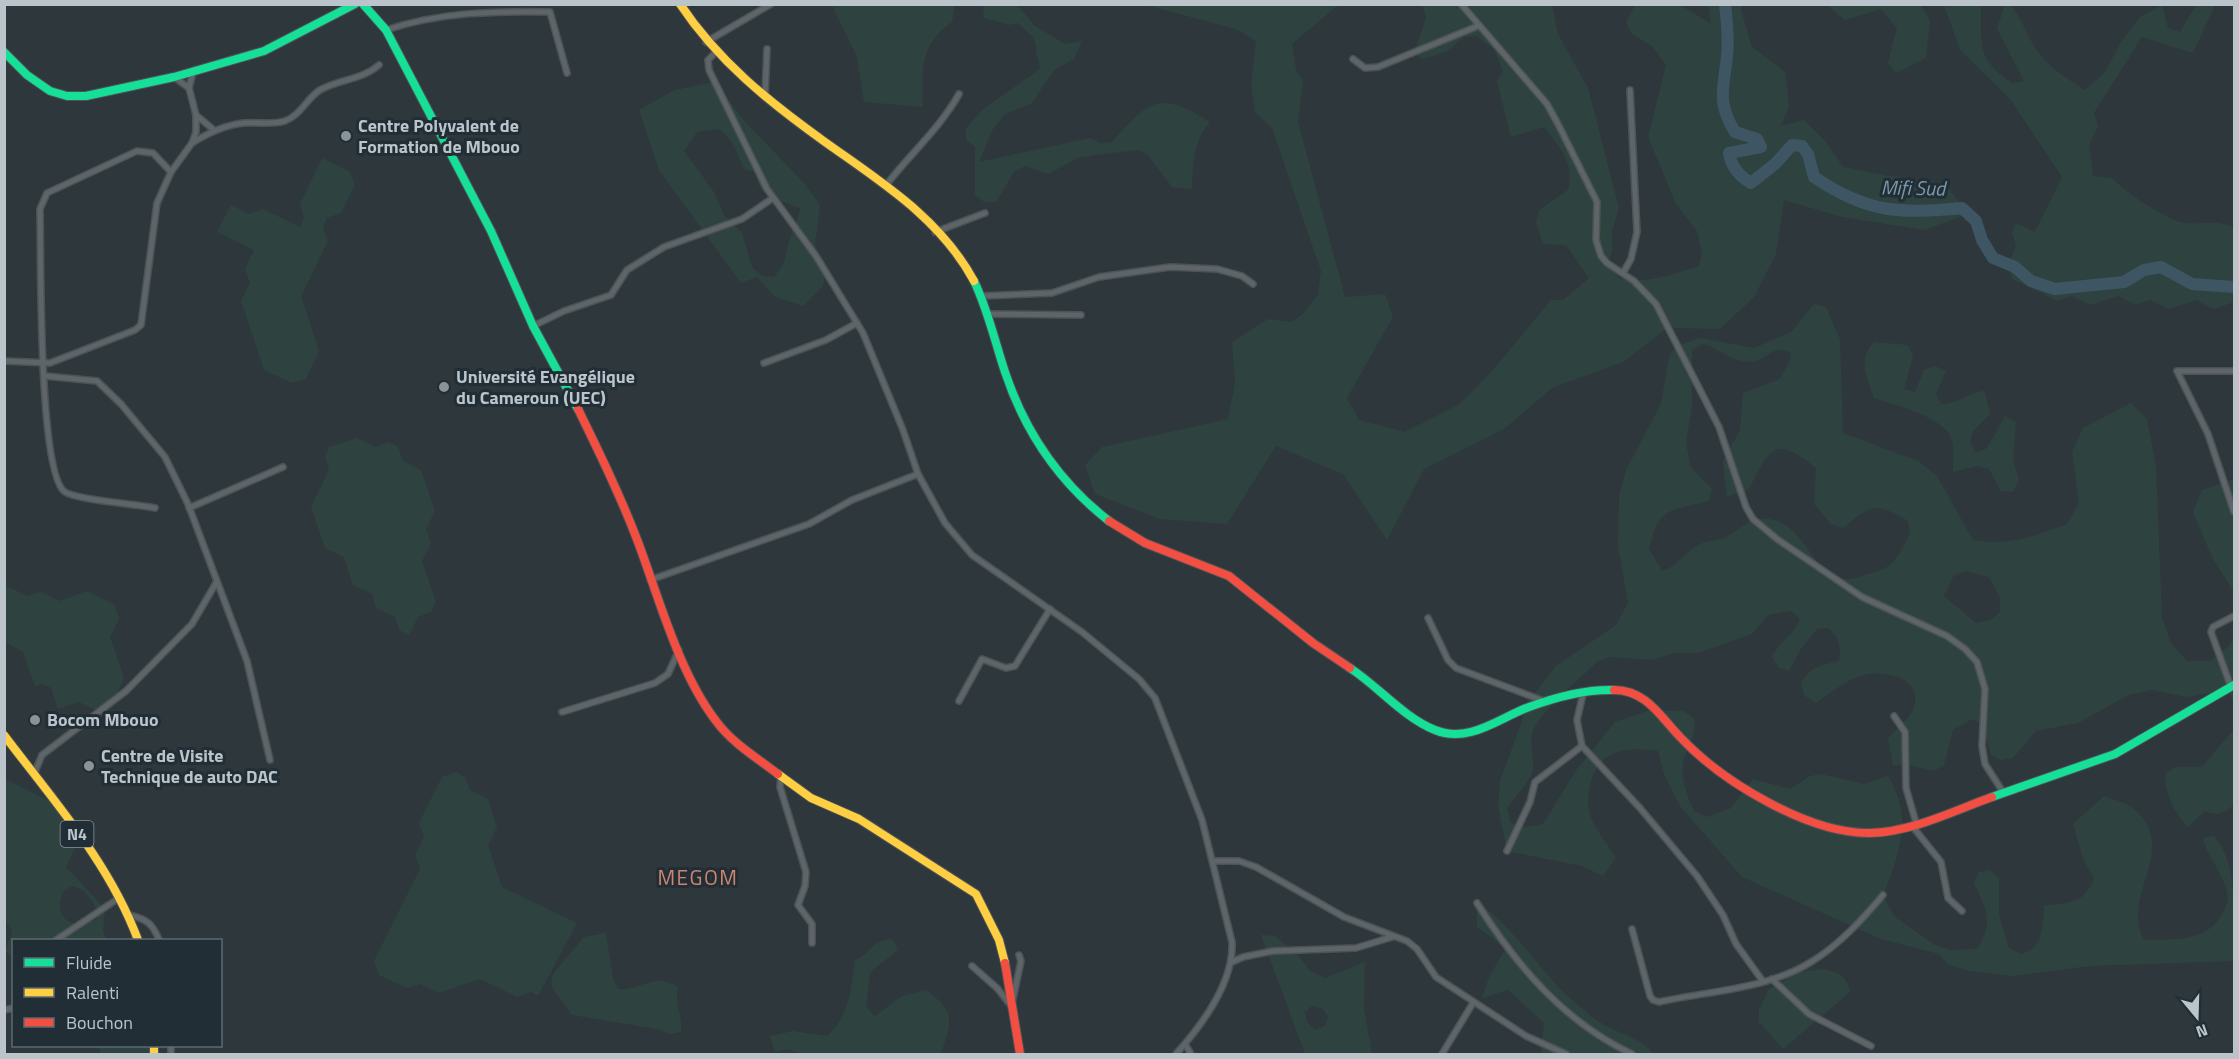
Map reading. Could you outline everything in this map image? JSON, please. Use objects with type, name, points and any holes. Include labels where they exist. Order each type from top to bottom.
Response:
[{"type":"main road","points":[[363,4],[386,30],[492,231],[532,326],[559,370],[588,429],[638,542],[650,580],[679,650],[716,721],[731,738],[811,798],[860,819],[970,888],[980,900],[999,940],[1020,1054]]},
{"type":"main road","points":[[680,4],[715,53],[802,126],[911,203],[935,232],[972,279],[986,314],[1005,380],[1036,441],[1069,487],[1119,528],[1160,550],[1232,577],[1318,647],[1378,688],[1407,715],[1436,730],[1450,735],[1471,733],[1517,711],[1546,702],[1583,694],[1618,690],[1638,695],[1700,755],[1776,805],[1809,822],[1829,829],[1856,833],[1887,833],[1915,827],[2003,792],[2117,753],[2186,710],[2233,686]]},
{"type":"main road","points":[[4,52],[44,87],[67,96],[102,93],[174,77],[264,51],[354,5]]},
{"type":"main road","name":"N4","points":[[4,735],[92,854],[119,898],[138,939]]},
{"type":"street","points":[[706,42],[771,4]]},
{"type":"street","points":[[1461,4],[1546,104],[1558,124],[1597,202],[1596,240],[1599,253],[1607,263],[1623,273],[1652,298],[1682,359],[1707,400],[1730,454],[1746,507],[1753,519],[1777,539],[1862,597],[1947,636],[1965,649],[1977,663],[1986,689],[1984,756],[1989,771],[2003,792]]},
{"type":"street","points":[[386,30],[416,20],[484,11],[549,12],[567,74]]},
{"type":"street","points":[[1353,59],[1365,68],[1378,67],[1478,26]]},
{"type":"street","points":[[765,96],[767,50]]},
{"type":"street","points":[[715,53],[708,60],[711,76],[754,165],[773,198],[816,256],[857,323],[883,378],[918,474],[935,508],[966,549],[1050,609],[1139,679],[1151,692],[1192,794],[1214,861],[1232,935],[1232,962],[1225,984],[1176,1054]]},
{"type":"street","points":[[192,143],[214,130],[243,123],[273,123],[288,120],[306,106],[320,90],[369,74],[379,65]]},
{"type":"street","points":[[4,361],[45,364],[110,341],[141,325],[144,321],[151,233],[157,203],[171,172],[192,143],[196,132],[196,115],[189,88],[193,72]]},
{"type":"street","points":[[174,77],[189,88]]},
{"type":"street","points":[[1623,273],[1631,259],[1637,232],[1630,90]]},
{"type":"street","points":[[887,184],[915,149],[940,126],[959,94]]},
{"type":"street","points":[[196,115],[214,130]]},
{"type":"street","points":[[155,508],[69,494],[60,488],[51,463],[45,425],[40,209],[44,196],[100,166],[142,150],[153,153],[171,172]]},
{"type":"street","points":[[532,326],[564,311],[611,295],[627,270],[664,247],[742,219],[773,198]]},
{"type":"street","points":[[935,232],[986,213]]},
{"type":"street","points":[[980,296],[1052,293],[1099,277],[1170,267],[1223,271],[1242,276],[1254,284]]},
{"type":"street","points":[[986,314],[1081,315]]},
{"type":"street","points":[[764,363],[826,340],[857,323]]},
{"type":"street","points":[[2235,371],[2177,371],[2208,434],[2235,512]]},
{"type":"street","points":[[45,376],[87,378],[102,384],[165,457],[189,508],[248,661],[270,760]]},
{"type":"street","points":[[189,508],[283,467]]},
{"type":"street","points":[[650,580],[809,524],[852,500],[918,474]]},
{"type":"street","points":[[33,775],[42,755],[126,691],[192,624],[216,583]]},
{"type":"street","points":[[959,701],[982,659],[1006,668],[1015,666],[1050,609]]},
{"type":"street","points":[[2233,686],[2211,633],[2213,627],[2235,616]]},
{"type":"street","points":[[1428,618],[1448,660],[1456,668],[1546,702]]},
{"type":"street","points":[[562,712],[655,683],[668,674],[679,650]]},
{"type":"street","points":[[1583,694],[1577,720],[1582,746],[1640,808],[1697,876],[1723,915],[1736,944],[1762,981]]},
{"type":"street","points":[[1894,716],[1905,732],[1906,788],[1915,827],[1941,862],[1948,898],[1962,911]]},
{"type":"street","points":[[1507,851],[1530,802],[1532,786],[1582,746]]},
{"type":"street","points":[[781,776],[780,787],[806,872],[807,879],[798,905],[812,924],[812,943]]},
{"type":"street","points":[[1214,861],[1239,861],[1252,865],[1344,917],[1413,945],[1432,974],[1526,1036],[1566,1054]]},
{"type":"street","points":[[1632,929],[1653,1000],[1659,1002],[1772,979],[1811,962],[1840,939],[1883,895]]},
{"type":"street","points":[[58,939],[119,898]]},
{"type":"street","points":[[1477,903],[1512,955],[1558,1006],[1612,1045],[1632,1054]]},
{"type":"street","points":[[128,915],[147,920],[154,926],[159,939]]},
{"type":"street","points":[[1232,962],[1243,957],[1273,951],[1356,948],[1392,937]]},
{"type":"street","points":[[1012,1007],[1021,961],[1019,955]]},
{"type":"street","points":[[972,966],[997,988],[1012,1007]]},
{"type":"street","points":[[1772,979],[1809,1014],[1871,1046]]},
{"type":"street","points":[[1442,1054],[1473,1003]]},
{"type":"street","points":[[1185,1044],[1191,1054]]},
{"type":"green space","points":[[983,4],[1017,5],[1035,26],[1065,44],[1082,41],[1074,59],[1054,70],[1032,103],[1004,115],[993,129],[979,162],[1090,138],[1100,143],[1112,142],[1146,109],[1155,104],[1166,103],[1178,105],[1210,122],[1197,145],[1192,189],[1172,187],[1147,154],[1137,150],[1080,157],[1048,174],[1025,166],[1014,172],[996,202],[984,202],[975,195],[975,147],[966,140],[966,128],[982,110],[1040,69],[1034,38],[1018,23],[1010,25],[984,18]]},
{"type":"green space","points":[[1920,4],[1930,21],[1926,58],[1896,73],[1888,63],[1897,28],[1881,9],[1845,20],[1827,5]]},
{"type":"green space","points":[[832,5],[955,5],[952,22],[941,30],[928,49],[923,70],[923,107],[864,102],[857,57]]},
{"type":"green space","points":[[1146,5],[1346,5],[1337,6],[1292,44],[1296,70],[1303,81],[1298,122],[1345,297],[1385,294],[1393,317],[1347,398],[1359,420],[1405,432],[1460,404],[1493,370],[1551,300],[1563,300],[1589,278],[1566,245],[1543,244],[1536,222],[1539,210],[1568,190],[1570,180],[1565,156],[1544,127],[1511,137],[1497,81],[1503,71],[1494,49],[1476,36],[1464,37],[1446,52],[1423,59],[1414,53],[1426,18],[1423,7],[1419,5],[1552,5],[1558,34],[1588,88],[1619,208],[1612,231],[1612,252],[1607,263],[1613,267],[1618,278],[1638,280],[1679,273],[1699,266],[1702,254],[1697,231],[1676,204],[1648,137],[1666,65],[1652,46],[1632,34],[1626,23],[1635,5],[1680,5],[1711,24],[1708,5],[1742,5],[1741,10],[1752,47],[1785,72],[1789,107],[1781,126],[1804,120],[1826,142],[1843,167],[1894,177],[1945,183],[1968,214],[1925,230],[1842,217],[1784,200],[1776,254],[1754,297],[1720,329],[1667,328],[1623,362],[1552,388],[1504,429],[1424,469],[1387,540],[1343,474],[1276,446],[1227,524],[1160,519],[1095,494],[1085,465],[1102,447],[1228,419],[1235,383],[1232,342],[1268,319],[1290,322],[1302,315],[1318,295],[1321,271],[1272,128],[1255,112],[1251,85],[1256,41],[1236,29]]},
{"type":"green space","points":[[1944,5],[1981,5],[1981,41],[1986,58],[2000,74],[2012,83],[2024,81],[1997,28],[2005,5],[2010,5],[2044,59],[2063,76],[2085,90],[2105,72],[2121,42],[2140,17],[2162,5],[2168,28],[2180,32],[2196,5],[2215,5],[2193,53],[2142,37],[2094,113],[2098,126],[2089,145],[2093,176],[2112,178],[2146,204],[2177,221],[2222,224],[2234,228],[2234,302],[2214,309],[2196,300],[2169,309],[2150,300],[2136,305],[2118,296],[2090,305],[2072,296],[2058,301],[2012,279],[2008,265],[2016,246],[2012,233],[2016,223],[2035,232],[2062,177],[2010,99],[1960,50]]},
{"type":"green space","points":[[715,82],[746,123],[805,184],[820,205],[815,245],[826,272],[823,286],[803,306],[775,297],[757,277],[741,283],[659,170],[639,110],[675,90]],"holes":[[[717,129],[731,141],[745,170],[753,171],[764,192],[800,208],[784,261],[774,277],[762,276],[752,267],[742,233],[724,215],[714,192],[684,151],[697,132]]]},
{"type":"green space","points":[[322,158],[350,172],[355,185],[341,213],[327,218],[323,227],[328,241],[301,296],[319,351],[306,379],[292,383],[264,370],[241,301],[250,283],[245,269],[254,250],[217,232],[231,205],[249,214],[263,209],[300,227],[304,218],[300,204]]},
{"type":"green space","points":[[1814,304],[1826,307],[1840,339],[1843,433],[1918,461],[1937,476],[1973,540],[2010,541],[2067,524],[2079,503],[2072,452],[2083,428],[2131,403],[2147,419],[2156,466],[2162,618],[2171,643],[2187,661],[2210,661],[2230,645],[2234,635],[2234,706],[2230,694],[2222,691],[2187,697],[2152,690],[2129,695],[2078,723],[2036,731],[2013,758],[2001,760],[1991,755],[1983,725],[1972,719],[1953,730],[1944,765],[1934,771],[1905,764],[1893,766],[1888,738],[1913,710],[1914,691],[1910,685],[1895,676],[1878,673],[1848,682],[1816,703],[1805,696],[1801,685],[1807,674],[1821,666],[1839,661],[1839,643],[1828,628],[1817,629],[1800,650],[1789,671],[1778,667],[1772,656],[1800,619],[1791,611],[1768,615],[1752,634],[1698,653],[1675,653],[1652,660],[1610,657],[1598,661],[1556,700],[1536,725],[1531,742],[1532,774],[1507,808],[1510,821],[1518,828],[1543,824],[1577,769],[1615,722],[1650,710],[1683,711],[1694,718],[1695,724],[1683,764],[1684,782],[1694,811],[1707,817],[1731,808],[1753,779],[1790,789],[1810,776],[1821,774],[1864,784],[1888,776],[1896,791],[1902,821],[1898,851],[1883,896],[1895,917],[1935,945],[1950,950],[1977,949],[1986,931],[1987,916],[1974,883],[1979,872],[1990,870],[1999,878],[1999,915],[2009,948],[2021,954],[2034,947],[2040,936],[2044,906],[2068,903],[2080,898],[2094,879],[2083,858],[2073,824],[2104,796],[2134,809],[2147,824],[2152,840],[2151,856],[2138,907],[2138,923],[2144,940],[2178,939],[2198,935],[2215,923],[2222,914],[2227,904],[2227,892],[2203,838],[2214,836],[2228,861],[2231,877],[2234,961],[2090,966],[2012,976],[1969,971],[1948,964],[1939,954],[1881,939],[1742,877],[1679,805],[1664,774],[1658,751],[1637,749],[1617,752],[1602,762],[1592,778],[1588,797],[1590,815],[1616,858],[1603,876],[1582,866],[1507,851],[1498,806],[1500,781],[1524,715],[1524,708],[1556,666],[1616,625],[1628,603],[1618,546],[1619,496],[1626,470],[1661,404],[1669,357],[1676,346],[1700,338],[1754,348],[1791,332]],"holes":[[[1703,344],[1741,361],[1755,361],[1778,350],[1790,352],[1791,358],[1780,379],[1743,393],[1740,430],[1723,461],[1727,497],[1749,489],[1768,455],[1775,450],[1791,451],[1816,468],[1814,504],[1831,524],[1843,528],[1861,514],[1874,508],[1888,511],[1908,521],[1910,533],[1891,564],[1862,576],[1846,579],[1833,576],[1783,524],[1763,519],[1751,522],[1724,538],[1701,543],[1662,571],[1649,549],[1657,525],[1662,518],[1676,509],[1709,501],[1712,489],[1690,466],[1686,442],[1692,406],[1692,350]],[[1965,571],[1989,577],[2000,598],[2000,612],[1991,620],[1976,623],[1944,596],[1954,575]]]},
{"type":"green space","points":[[1874,342],[1908,345],[1913,356],[1904,389],[1915,392],[1924,370],[1935,366],[1946,371],[1936,394],[1941,404],[1985,391],[1990,414],[1973,431],[1970,443],[1976,453],[1987,448],[2005,416],[2016,422],[2013,459],[2019,480],[2013,492],[2001,491],[1989,469],[1977,466],[1953,472],[1953,443],[1944,428],[1916,412],[1874,398],[1866,376],[1865,362],[1866,355]]},
{"type":"green space","points":[[357,438],[375,447],[389,442],[398,447],[403,461],[421,470],[435,511],[426,529],[431,543],[422,561],[436,602],[431,612],[418,617],[409,635],[399,630],[395,617],[376,608],[372,594],[353,585],[344,557],[325,548],[311,507],[329,470],[325,456],[329,447]]},
{"type":"green space","points":[[2234,479],[2234,592],[2212,557],[2193,512],[2202,490]]},
{"type":"green space","points":[[9,587],[27,596],[41,592],[60,601],[87,591],[115,605],[119,619],[110,637],[124,678],[111,706],[97,711],[79,702],[58,709],[51,688],[42,684],[35,686],[23,652],[5,642],[4,589]]},
{"type":"green space","points":[[2234,729],[2234,804],[2221,813],[2205,811],[2188,827],[2171,802],[2166,787],[2166,773],[2176,767],[2202,767]]},
{"type":"green space","points":[[456,772],[465,777],[470,790],[488,799],[497,827],[488,845],[502,887],[577,923],[538,996],[531,992],[517,997],[480,979],[439,993],[421,984],[407,988],[379,975],[374,961],[420,869],[415,855],[424,837],[419,823],[442,777]]},
{"type":"green space","points":[[5,779],[61,807],[75,848],[66,867],[105,909],[103,931],[107,939],[12,939],[12,957],[5,951],[12,931],[4,917]],"holes":[[[72,886],[81,890],[92,900],[99,914],[97,919],[80,924],[72,923],[62,915],[60,901],[63,891]]]},
{"type":"green space","points":[[1477,903],[1504,924],[1564,992],[1583,1009],[1603,1024],[1643,1044],[1653,1054],[1541,1054],[1544,1023],[1508,990],[1482,998],[1489,977],[1506,948],[1477,927]]},
{"type":"green space","points":[[606,933],[613,979],[619,989],[655,981],[670,983],[678,987],[681,1032],[669,1034],[657,1029],[572,1015],[551,986],[553,974],[584,937]]},
{"type":"green space","points":[[1261,935],[1275,936],[1299,956],[1310,971],[1325,978],[1365,962],[1364,1009],[1372,1054],[1305,1054]],"holes":[[[1312,1006],[1323,1009],[1328,1017],[1325,1026],[1315,1030],[1307,1022],[1305,1012]]]},
{"type":"green space","points":[[893,939],[898,950],[870,972],[866,1007],[875,1016],[902,996],[926,990],[943,1005],[949,1018],[948,1033],[941,1054],[805,1054],[787,1049],[775,1052],[770,1036],[793,1031],[827,1036],[841,1020],[845,1011],[855,960],[876,944]]},
{"type":"green space","points":[[1824,969],[1842,976],[1850,992],[1783,1049],[1759,1022],[1759,1010],[1769,989],[1800,972]]},
{"type":"green space","points":[[99,1047],[153,1047],[161,1054],[100,1054]]},
{"type":"waterway","name":"Mifi Sud","points":[[1725,4],[1728,43],[1723,94],[1725,112],[1735,132],[1757,139],[1761,147],[1729,153],[1736,170],[1751,183],[1776,163],[1792,145],[1802,146],[1808,154],[1814,177],[1851,198],[1884,208],[1901,210],[1962,208],[1976,221],[1982,240],[1993,258],[2015,267],[2031,281],[2055,289],[2124,282],[2144,270],[2161,267],[2192,284],[2234,287]]},
{"type":"traffic: fast","points":[[4,52],[27,75],[50,91],[67,96],[86,96],[174,77],[264,51],[355,4]]},
{"type":"traffic: fast","points":[[363,4],[386,30],[491,231],[533,326],[578,409]]},
{"type":"traffic: fast","points":[[974,281],[1013,394],[1034,435],[1059,473],[1074,490],[1109,521]]},
{"type":"traffic: fast","points":[[1350,668],[1412,718],[1435,730],[1448,733],[1472,732],[1529,707],[1560,697],[1581,692],[1614,690]]},
{"type":"traffic: fast","points":[[1992,797],[2115,754],[2234,685]]},
{"type":"traffic: slow","points":[[680,4],[711,44],[765,96],[888,187],[927,220],[944,238],[974,281]]},
{"type":"traffic: slow","points":[[4,735],[96,858],[126,911],[138,939]]},
{"type":"traffic: slow","points":[[778,774],[811,798],[859,819],[976,894],[999,940],[1005,963]]},
{"type":"traffic: slow","points":[[154,1047],[154,1054]]},
{"type":"traffic: jam","points":[[578,409],[624,508],[691,681],[722,729],[745,750],[778,774]]},
{"type":"traffic: jam","points":[[1109,521],[1145,543],[1229,576],[1313,643],[1350,668]]},
{"type":"traffic: jam","points":[[1614,690],[1626,691],[1644,700],[1699,755],[1743,788],[1795,815],[1821,825],[1846,831],[1886,832],[1917,825],[1992,797]]},
{"type":"traffic: jam","points":[[1005,963],[1020,1054]]},
{"type":"place","name":"Centre Polyvalent de Formation de Mbouo","points":[[346,136]]},
{"type":"place","name":"Université Evangélique du Cameroun (UEC)","points":[[444,387]]},
{"type":"place","name":"Bocom Mbouo","points":[[35,720]]},
{"type":"place","name":"Centre de Visite Technique de auto DAC","points":[[89,766]]},
{"type":"district","name":"MEGOM","points":[[698,878]]}]
